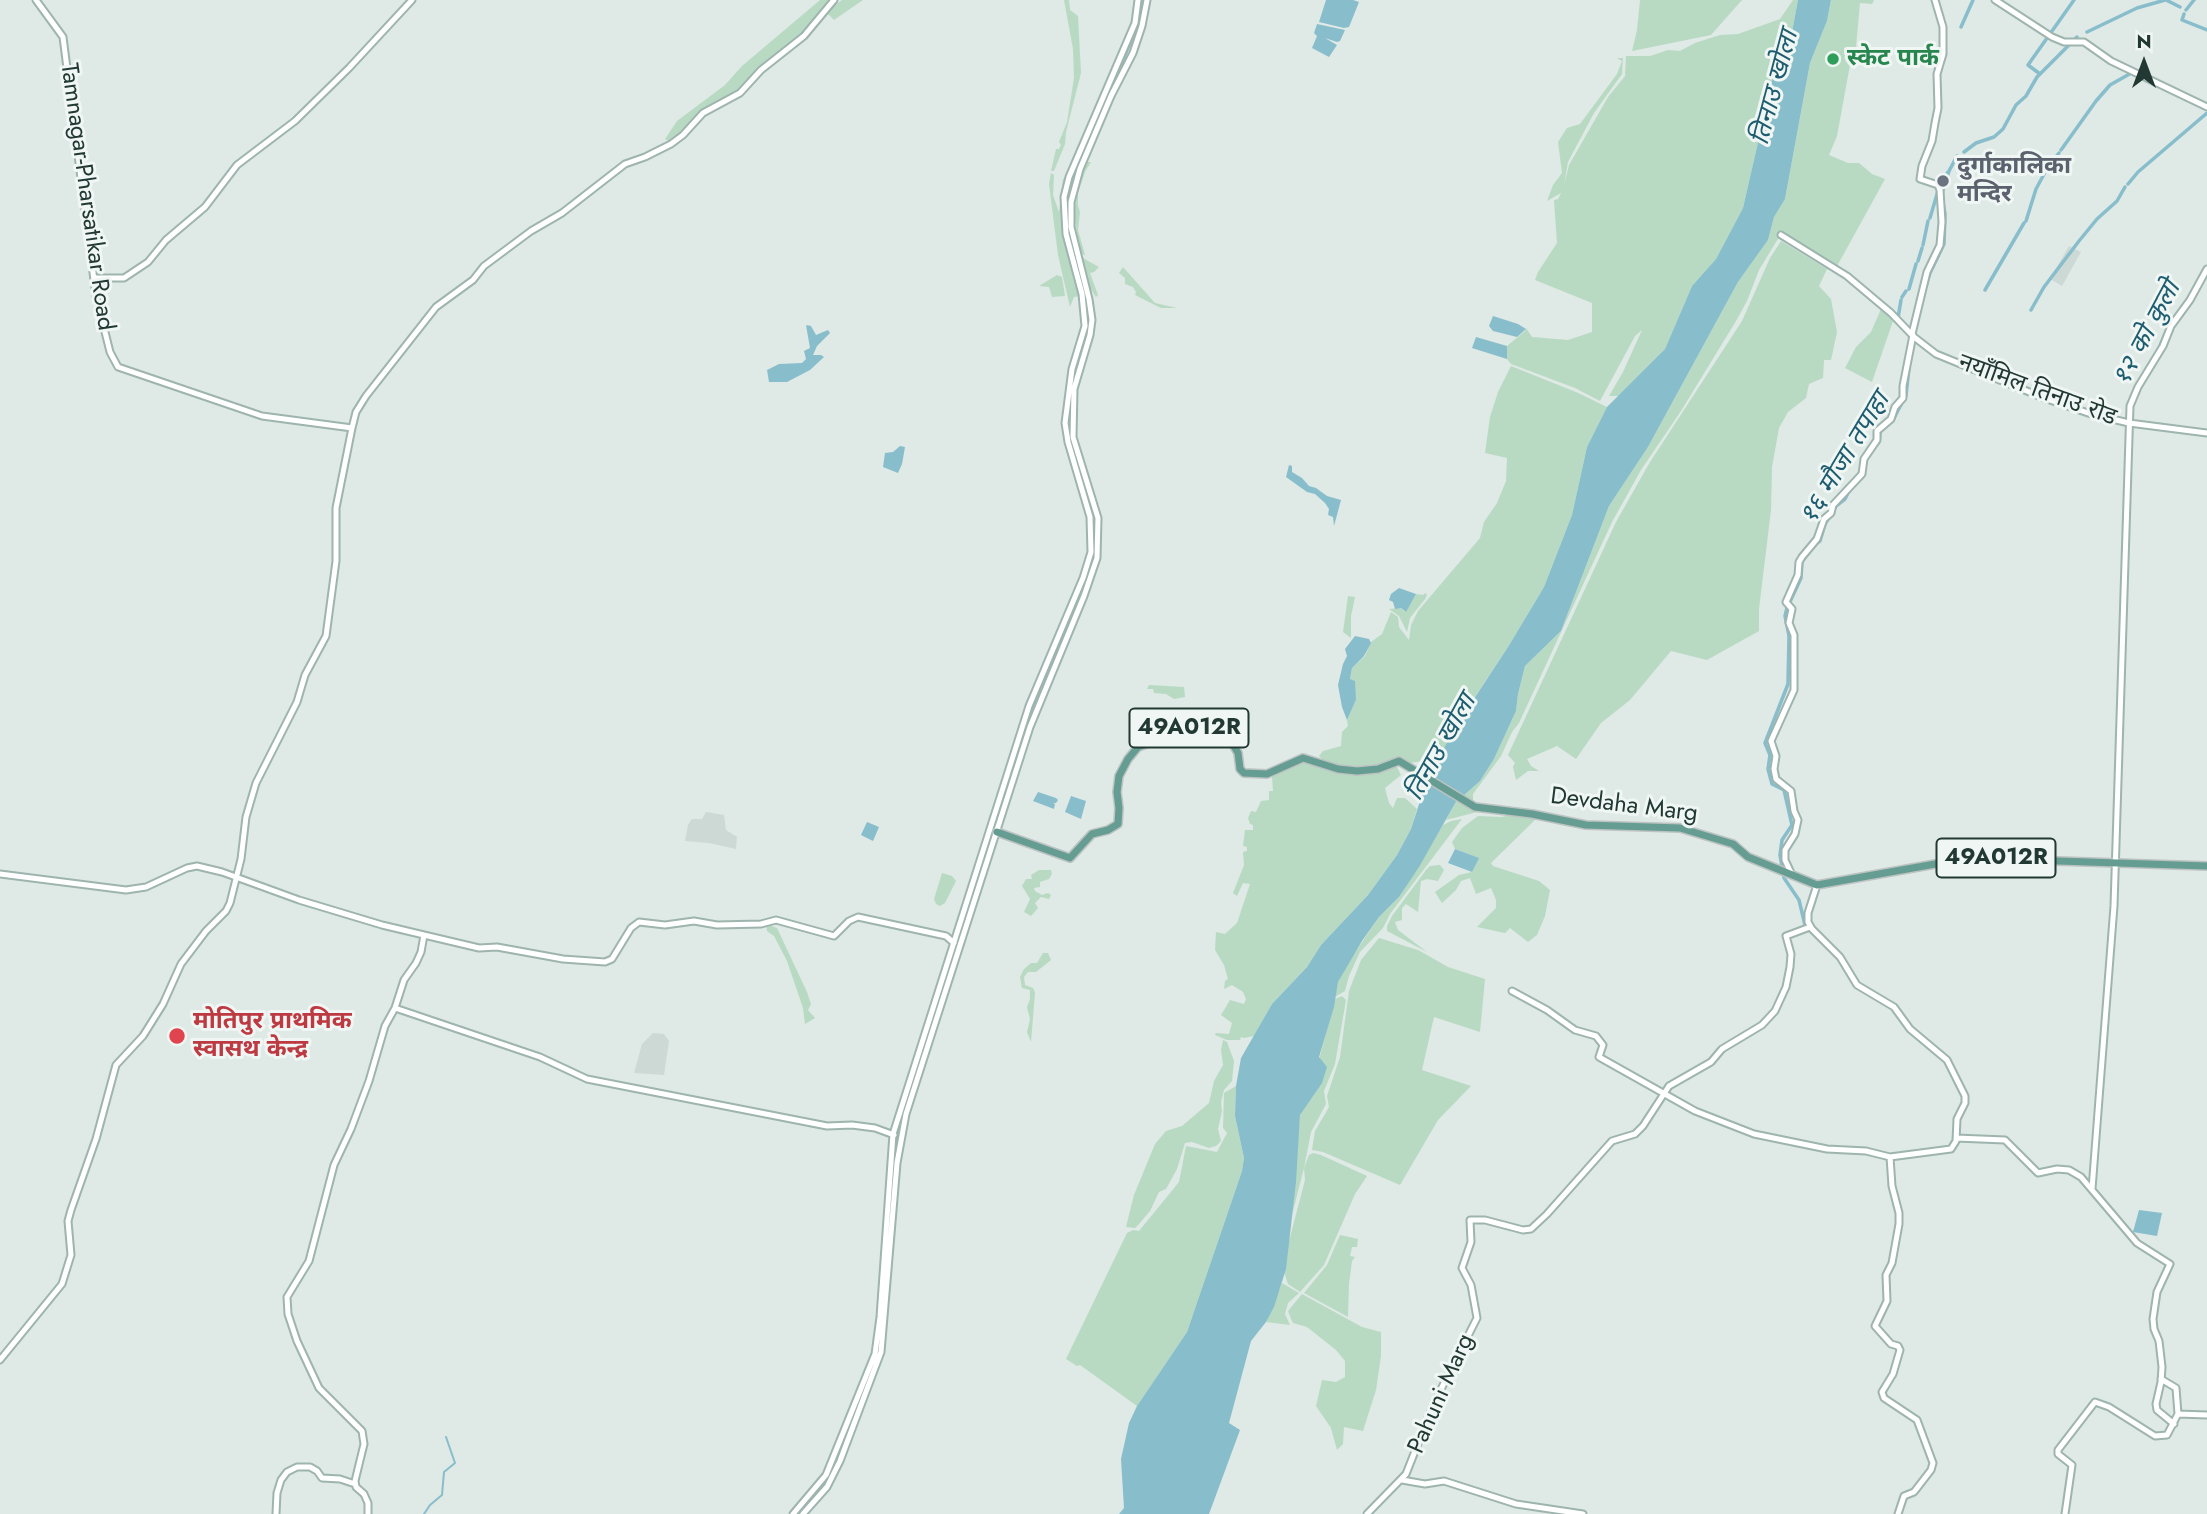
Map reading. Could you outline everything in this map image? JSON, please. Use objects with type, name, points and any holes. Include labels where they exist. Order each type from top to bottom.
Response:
[{"type":"main road","name":"Devdaha Marg","points":[[993,830],[1070,858],[1092,834],[1112,829],[1118,824],[1116,792],[1119,776],[1138,747],[1212,719],[1222,726],[1238,753],[1241,770],[1245,773],[1268,774],[1303,758],[1338,769],[1357,771],[1378,769],[1399,761],[1475,807],[1532,814],[1586,825],[1680,828],[1733,845],[1748,857],[1817,885]]},
{"type":"main road","name":"49A012R","points":[[1817,885],[1969,858],[2207,866]]},
{"type":"street","name":"Tamnagar-Pharsatikar Road","points":[[36,0],[63,37],[97,303],[110,352],[120,369],[157,379],[262,416],[352,428]]},
{"type":"street","points":[[94,278],[124,278],[148,262],[166,240],[205,207],[237,165],[295,121],[412,0]]},
{"type":"street","points":[[0,1360],[62,1284],[71,1255],[68,1221],[96,1139],[116,1066],[143,1036],[163,1004],[181,964],[206,931],[226,911],[237,878],[246,817],[256,783],[288,724],[304,675],[326,636],[336,561],[336,508],[356,412],[436,307],[473,280],[484,266],[514,242],[562,213],[625,164],[645,158],[672,143],[703,113],[740,93],[761,70],[804,36],[834,0]]},
{"type":"street","points":[[993,830],[1029,706],[1083,578],[1091,552],[1090,517],[1065,423],[1072,369],[1085,326],[1082,294],[1066,234],[1064,197],[1069,177],[1135,23],[1138,0]]},
{"type":"street","points":[[793,1514],[826,1475],[874,1354],[880,1317],[893,1134],[1033,717],[1084,596],[1097,558],[1098,518],[1073,437],[1074,389],[1092,330],[1092,320],[1071,227],[1071,202],[1080,169],[1111,96],[1133,53],[1147,0]]},
{"type":"street","points":[[1788,874],[1786,850],[1796,834],[1798,820],[1791,792],[1774,775],[1776,756],[1771,741],[1794,690],[1794,635],[1789,623],[1792,609],[1786,602],[1798,575],[1802,557],[1817,538],[1833,505],[1862,474],[1864,459],[1877,440],[1877,431],[1891,419],[1895,407],[1903,398],[1903,386],[1927,272],[1940,244],[1942,222],[1939,188],[1920,180],[1922,166],[1932,141],[1938,108],[1937,74],[1944,44],[1943,27],[1935,0]]},
{"type":"street","points":[[1995,0],[2053,37],[2064,42],[2084,42],[2111,61],[2207,107]]},
{"type":"street","name":"नयाँमिल तिनाउ रोड","points":[[1781,235],[1847,276],[1931,351],[2048,399],[2129,423],[2207,433]]},
{"type":"street","points":[[2092,1189],[2115,863],[2130,406],[2137,387],[2163,346],[2171,326],[2190,300],[2207,269]]},
{"type":"street","points":[[0,874],[126,890],[146,887],[197,866],[362,919],[479,948],[497,947],[541,956],[606,962],[612,959],[631,928],[639,922],[665,925],[694,921],[717,925],[761,924],[776,920],[834,936],[849,920],[858,917],[946,936],[956,944]]},
{"type":"street","points":[[1512,991],[1547,1010],[1575,1030],[1600,1039],[1603,1045],[1599,1057],[1695,1111],[1754,1134],[1836,1151],[1866,1151],[1889,1157],[1949,1150],[1956,1138],[1957,1119],[1965,1103],[1961,1084],[1947,1060],[1910,1029],[1894,1007],[1857,985],[1840,957],[1810,927],[1808,914],[1817,885]]},
{"type":"street","name":"Pahuni Marg","points":[[1367,1514],[1402,1480],[1413,1460],[1434,1404],[1477,1318],[1471,1285],[1462,1268],[1471,1242],[1470,1220],[1485,1220],[1523,1230],[1531,1229],[1612,1141],[1637,1132],[1669,1086],[1711,1062],[1722,1049],[1762,1025],[1775,1011],[1786,986],[1790,967],[1791,954],[1786,936],[1810,927]]},
{"type":"street","points":[[355,1484],[365,1444],[362,1431],[319,1388],[297,1341],[288,1314],[287,1297],[309,1261],[334,1165],[353,1124],[385,1026],[395,1008],[404,980],[421,952],[424,935]]},
{"type":"street","points":[[803,1514],[827,1487],[840,1461],[881,1352],[900,1137],[956,944]]},
{"type":"street","points":[[395,1008],[535,1056],[587,1079],[827,1126],[875,1128],[900,1137]]},
{"type":"street","points":[[1956,1138],[2005,1140],[2038,1173],[2049,1169],[2068,1170],[2081,1177],[2137,1244],[2170,1264],[2157,1292],[2154,1319],[2160,1349],[2161,1379],[2156,1404],[2157,1410],[2174,1424]]},
{"type":"street","points":[[1889,1157],[1899,1224],[1892,1263],[1886,1275],[1887,1301],[1875,1326],[1900,1350],[1893,1374],[1882,1391],[1884,1398],[1917,1420],[1933,1463],[1931,1470],[1914,1492],[1903,1498],[1898,1514]]},
{"type":"street","points":[[2065,1514],[2072,1465],[2058,1454],[2058,1450],[2095,1402],[2155,1436],[2167,1435],[2178,1414],[2176,1388],[2161,1379]]},
{"type":"street","points":[[2178,1414],[2207,1415]]},
{"type":"street","points":[[276,1514],[281,1480],[287,1472],[297,1467],[310,1467],[322,1478],[355,1484],[364,1494],[368,1514]]},
{"type":"street","points":[[1402,1480],[1425,1484],[1444,1481],[1509,1503],[1583,1514]]},
{"type":"shaded area","points":[[2069,246],[2081,252],[2062,286],[2050,279]]},
{"type":"shaded area","points":[[706,812],[724,815],[726,830],[737,837],[736,849],[685,841],[692,819],[702,819]]},
{"type":"shaded area","points":[[653,1033],[664,1034],[669,1041],[664,1075],[634,1073],[642,1044]]},
{"type":"green space","points":[[820,0],[833,0],[803,36],[784,47],[739,91],[703,111],[671,143],[665,139],[677,121],[725,85],[742,66]]},
{"type":"green space","points":[[842,0],[863,0],[834,20],[826,12]]},
{"type":"green space","points":[[1064,0],[1069,0],[1070,10],[1078,16],[1081,73],[1065,144],[1054,171],[1051,171],[1067,122],[1074,78],[1073,49]]},
{"type":"green space","points":[[1640,0],[1742,0],[1711,35],[1632,51]]},
{"type":"green space","points":[[1793,0],[1798,0],[1792,32],[1773,77],[1743,208],[1716,259],[1692,286],[1665,349],[1619,396],[1609,396],[1642,330],[1635,336],[1600,401],[1575,388],[1511,364],[1507,359],[1507,346],[1526,328],[1532,337],[1568,340],[1592,332],[1592,303],[1535,280],[1557,243],[1554,200],[1558,199],[1561,193],[1547,201],[1553,185],[1562,173],[1558,142],[1567,128],[1580,124],[1617,74],[1622,61],[1617,58],[1623,58],[1622,74],[1594,113],[1568,162],[1564,185],[1569,165],[1608,97],[1625,76],[1626,56],[1650,56],[1668,50],[1680,51],[1720,35],[1738,34],[1780,19]]},
{"type":"green space","points":[[1831,0],[1874,0],[1872,4],[1860,3],[1856,47],[1850,65],[1837,136],[1829,155],[1848,163],[1859,163],[1872,174],[1885,179],[1836,268],[1781,235],[1783,232],[1776,242],[1759,270],[1736,321],[1641,470],[1612,522],[1519,723],[1501,756],[1473,794],[1473,802],[1482,807],[1462,797],[1480,781],[1494,759],[1516,711],[1525,666],[1561,631],[1609,506],[1648,447],[1738,282],[1768,240],[1774,217],[1785,199],[1810,63],[1827,21]]},
{"type":"green space","points":[[1087,162],[1091,162],[1078,193],[1078,230],[1085,255],[1080,254],[1074,213],[1078,184]]},
{"type":"green space","points":[[1051,173],[1054,175],[1053,195],[1059,212],[1063,179],[1066,177],[1074,180],[1069,222],[1087,299],[1081,301],[1080,296],[1074,297],[1070,307],[1058,255],[1049,184]]},
{"type":"green space","points":[[1781,241],[1827,269],[1819,286],[1831,299],[1837,332],[1831,360],[1824,360],[1823,378],[1809,384],[1806,398],[1788,412],[1779,428],[1772,467],[1771,510],[1759,609],[1759,631],[1707,660],[1671,651],[1630,700],[1601,723],[1576,759],[1557,746],[1527,759],[1531,766],[1539,771],[1528,771],[1516,780],[1513,767],[1515,763],[1508,755],[1616,522],[1650,462],[1742,321],[1770,258]]},
{"type":"green space","points":[[1081,257],[1099,267],[1090,273],[1098,295],[1096,297],[1087,283]]},
{"type":"green space","points":[[1123,267],[1155,303],[1177,308],[1161,308],[1135,295],[1133,287],[1125,284],[1125,278],[1119,273]]},
{"type":"green space","points":[[1057,275],[1062,277],[1065,296],[1052,297],[1049,287],[1039,286]]},
{"type":"green space","points":[[1881,309],[1894,318],[1872,382],[1845,368],[1856,347],[1871,332]]},
{"type":"green space","points":[[1511,366],[1607,407],[1587,447],[1572,515],[1544,587],[1458,722],[1439,759],[1363,769],[1327,764],[1319,756],[1323,751],[1341,746],[1342,732],[1348,726],[1347,720],[1356,700],[1350,679],[1352,668],[1365,656],[1371,642],[1382,634],[1391,612],[1398,617],[1399,627],[1409,640],[1411,625],[1418,611],[1480,538],[1484,522],[1497,503],[1506,481],[1507,458],[1485,453],[1490,417],[1498,392]]},
{"type":"green space","points":[[1425,593],[1425,599],[1410,618],[1407,632],[1399,616],[1389,609],[1401,608],[1405,612],[1416,594]]},
{"type":"green space","points":[[1348,596],[1355,597],[1351,616],[1351,638],[1343,632]]},
{"type":"green space","points":[[1149,685],[1184,687],[1185,697],[1174,699],[1166,694],[1154,693],[1153,689],[1147,689]]},
{"type":"green space","points":[[1300,761],[1317,764],[1327,770],[1362,774],[1380,771],[1395,763],[1401,775],[1385,788],[1389,803],[1393,808],[1397,798],[1405,798],[1417,809],[1411,829],[1397,855],[1368,895],[1321,945],[1307,967],[1272,1004],[1254,1036],[1227,1040],[1215,1035],[1229,1034],[1232,1023],[1221,1015],[1230,1000],[1244,1004],[1246,999],[1243,992],[1232,985],[1224,989],[1228,979],[1215,950],[1216,932],[1225,934],[1237,923],[1250,884],[1243,883],[1237,896],[1233,893],[1244,865],[1243,852],[1247,851],[1247,847],[1243,846],[1245,830],[1253,830],[1248,818],[1251,811],[1256,812],[1261,801],[1269,800],[1269,791],[1273,791],[1272,777]]},
{"type":"green space","points":[[1457,800],[1475,809],[1477,812],[1446,820]]},
{"type":"green space","points":[[1514,814],[1538,817],[1491,863],[1493,866],[1539,881],[1550,890],[1545,916],[1537,935],[1528,942],[1510,928],[1505,933],[1477,927],[1496,908],[1491,888],[1476,894],[1470,878],[1461,881],[1442,903],[1435,892],[1459,875],[1472,872],[1478,858],[1455,849],[1452,842],[1462,828],[1478,816],[1502,817]]},
{"type":"green space","points":[[1462,819],[1390,914],[1383,928],[1360,952],[1345,991],[1335,997],[1338,982],[1346,966],[1379,917],[1399,897],[1443,825]]},
{"type":"green space","points":[[1440,865],[1444,870],[1438,881],[1421,881],[1418,912],[1406,904],[1402,908],[1402,920],[1395,922],[1398,930],[1427,952],[1387,931],[1387,926],[1426,870],[1430,866]]},
{"type":"green space","points":[[1039,870],[1051,870],[1052,874],[1049,879],[1040,882],[1040,887],[1034,888],[1035,891],[1042,895],[1051,895],[1049,899],[1041,897],[1035,903],[1038,908],[1031,916],[1024,912],[1030,899],[1022,886],[1026,879],[1032,879],[1031,875]]},
{"type":"green space","points":[[942,873],[952,876],[956,881],[945,903],[940,906],[934,899]]},
{"type":"green space","points":[[766,924],[777,928],[807,992],[811,1004],[808,1010],[815,1018],[805,1024],[803,1008],[787,961],[774,936],[767,931]]},
{"type":"green space","points":[[1379,938],[1418,950],[1448,967],[1485,979],[1480,1032],[1434,1017],[1422,1070],[1471,1086],[1438,1120],[1400,1185],[1323,1152],[1312,1150],[1315,1131],[1329,1107],[1327,1096],[1340,1057],[1349,991],[1361,960]]},
{"type":"green space","points":[[1043,953],[1048,953],[1051,960],[1036,972],[1028,972],[1024,977],[1025,985],[1033,988],[1035,993],[1031,1042],[1027,1032],[1030,990],[1022,988],[1020,977],[1024,969],[1031,963],[1037,963]]},
{"type":"green space","points":[[1342,996],[1346,1000],[1335,1064],[1324,1091],[1326,1104],[1311,1132],[1292,1215],[1300,1115],[1309,1098],[1335,999]]},
{"type":"green space","points":[[1223,1040],[1227,1042],[1234,1061],[1232,1081],[1224,1090],[1221,1102],[1218,1129],[1221,1141],[1209,1148],[1192,1142],[1185,1143],[1177,1169],[1166,1189],[1159,1192],[1150,1211],[1135,1228],[1126,1227],[1134,1195],[1155,1144],[1166,1131],[1182,1126],[1209,1103],[1214,1081],[1223,1065]]},
{"type":"green space","points":[[1236,1086],[1235,1116],[1244,1158],[1242,1171],[1187,1332],[1137,1406],[1080,1365],[1077,1366],[1066,1359],[1127,1233],[1139,1231],[1179,1182],[1186,1146],[1217,1152],[1227,1133],[1223,1128],[1224,1093]]},
{"type":"green space","points":[[1313,1153],[1367,1176],[1355,1194],[1324,1265],[1300,1292],[1288,1284],[1284,1272],[1288,1245],[1305,1180],[1304,1168],[1309,1155]]},
{"type":"green space","points":[[1340,1235],[1358,1239],[1357,1247],[1352,1247],[1350,1256],[1355,1257],[1349,1284],[1348,1317],[1304,1293],[1327,1265]]},
{"type":"green space","points":[[1282,1283],[1299,1293],[1288,1303],[1285,1314],[1290,1325],[1266,1322]]},
{"type":"green space","points":[[1302,1294],[1362,1327],[1381,1332],[1376,1390],[1363,1431],[1344,1427],[1343,1444],[1337,1450],[1331,1428],[1316,1406],[1322,1380],[1336,1382],[1345,1377],[1345,1361],[1336,1350],[1307,1327],[1293,1323],[1288,1311]]},
{"type":"water","points":[[1326,0],[1359,2],[1349,27],[1319,22]]},
{"type":"water","name":"तिनाउ खोला","points":[[1798,0],[1831,0],[1827,21],[1810,63],[1785,199],[1774,217],[1768,240],[1738,282],[1648,447],[1609,506],[1561,631],[1525,666],[1516,711],[1494,759],[1480,781],[1462,797],[1455,799],[1457,800],[1419,867],[1399,897],[1379,917],[1362,941],[1338,982],[1334,1007],[1319,1057],[1327,1067],[1322,1083],[1300,1115],[1286,1269],[1274,1307],[1251,1341],[1229,1423],[1240,1430],[1209,1514],[1119,1514],[1124,1508],[1121,1459],[1129,1423],[1137,1406],[1187,1332],[1242,1171],[1244,1158],[1235,1116],[1241,1058],[1272,1004],[1307,967],[1321,945],[1368,895],[1397,855],[1411,829],[1423,792],[1438,774],[1434,766],[1544,587],[1572,515],[1587,447],[1607,407],[1665,349],[1692,286],[1716,259],[1743,208],[1773,77],[1792,32]]},
{"type":"water","points":[[1317,24],[1345,30],[1340,41],[1325,38],[1337,45],[1329,57],[1312,48],[1317,36],[1314,33]]},
{"type":"water","points":[[1493,316],[1526,329],[1517,337],[1493,331],[1489,326]]},
{"type":"water","points":[[806,325],[811,326],[816,335],[828,330],[830,333],[817,346],[813,355],[824,357],[810,370],[787,382],[769,382],[767,370],[779,364],[802,363],[806,359],[804,351],[810,348]]},
{"type":"water","points":[[1476,337],[1507,346],[1507,359],[1472,348]]},
{"type":"water","points":[[900,446],[905,447],[898,473],[883,467],[885,453],[893,452]]},
{"type":"water","points":[[1289,465],[1292,466],[1292,472],[1309,486],[1341,500],[1334,526],[1333,517],[1328,515],[1329,509],[1325,503],[1286,477]]},
{"type":"water","points":[[1399,588],[1416,594],[1406,612],[1401,608],[1395,609],[1393,602],[1389,600],[1391,594]]},
{"type":"water","points":[[1355,636],[1369,639],[1371,643],[1364,656],[1352,668],[1350,679],[1355,681],[1356,700],[1347,720],[1338,685],[1347,656],[1345,649]]},
{"type":"water","points":[[1038,792],[1058,800],[1053,803],[1054,809],[1033,801]]},
{"type":"water","points":[[1071,796],[1086,801],[1081,819],[1065,812]]},
{"type":"water","points":[[867,822],[879,827],[873,841],[861,835]]},
{"type":"water","points":[[1455,849],[1479,858],[1472,872],[1448,863]]},
{"type":"water","points":[[2139,1210],[2162,1213],[2157,1236],[2133,1232]]},
{"type":"waterway","points":[[1073,177],[1139,22],[1142,0]]},
{"type":"waterway","points":[[1961,27],[1973,0]]},
{"type":"waterway","points":[[2040,74],[2028,65],[2074,0]]},
{"type":"waterway","points":[[2087,32],[2137,8],[2165,0]]},
{"type":"waterway","points":[[2166,0],[2180,7]]},
{"type":"waterway","points":[[2186,10],[2194,0]]},
{"type":"waterway","points":[[2184,14],[2182,20],[2207,30]]},
{"type":"waterway","name":"१६ मौजा तपाहा","points":[[1964,152],[1976,143],[1994,137],[2003,129],[2016,105],[2026,96],[2037,77],[2077,37]]},
{"type":"waterway","points":[[2061,150],[2110,85],[2133,72]]},
{"type":"waterway","points":[[2128,184],[2138,172],[2207,113]]},
{"type":"waterway","points":[[2026,221],[2036,189],[2059,153]]},
{"type":"waterway","name":"१६ मौजा तपाहा","points":[[1941,196],[1957,156]]},
{"type":"waterway","points":[[1930,218],[1940,184],[1948,172]]},
{"type":"waterway","points":[[1067,202],[1072,179]]},
{"type":"waterway","points":[[2031,310],[2044,287],[2079,241],[2097,219],[2117,201],[2125,187]]},
{"type":"waterway","name":"१६ मौजा तपाहा","points":[[1926,286],[1944,244],[1943,203]]},
{"type":"waterway","points":[[1923,245],[1928,221]]},
{"type":"waterway","points":[[1985,290],[2024,223]]},
{"type":"waterway","points":[[1918,261],[1922,248]]},
{"type":"waterway","points":[[1909,289],[1916,264]]},
{"type":"waterway","points":[[1902,297],[1906,291]]},
{"type":"waterway","points":[[1898,318],[1901,300]]},
{"type":"waterway","name":"१२ को कुलो","points":[[2160,346],[2168,327]]},
{"type":"waterway","points":[[1078,359],[1086,331]]},
{"type":"waterway","points":[[1074,376],[1076,365]]},
{"type":"waterway","name":"१६ मौजा तपाहा","points":[[1893,420],[1906,395],[1909,368]]},
{"type":"waterway","points":[[1068,420],[1069,435]]},
{"type":"waterway","name":"१६ मौजा तपाहा","points":[[1872,450],[1879,442],[1880,432],[1887,425]]},
{"type":"waterway","name":"१६ मौजा तपाहा","points":[[1814,545],[1820,541],[1825,524],[1849,491]]},
{"type":"waterway","points":[[1090,571],[1094,551],[1093,522]]},
{"type":"waterway","name":"१६ मौजा तपाहा","points":[[1789,604],[1801,578],[1802,562],[1807,554]]},
{"type":"waterway","points":[[1080,596],[1087,580]]},
{"type":"waterway","points":[[993,828],[1029,718],[1078,599]]},
{"type":"waterway","points":[[1787,608],[1785,616],[1789,636],[1788,684],[1765,743],[1770,755],[1768,769],[1772,784],[1784,790],[1792,825],[1782,840],[1780,855],[1784,878],[1799,900],[1805,925]]},
{"type":"waterway","points":[[957,944],[992,832]]},
{"type":"waterway","points":[[945,978],[956,946]]},
{"type":"waterway","points":[[897,1134],[902,1113]]},
{"type":"waterway","points":[[895,1150],[896,1138]]},
{"type":"waterway","points":[[424,1514],[442,1495],[444,1472],[455,1463],[446,1437]]},
{"type":"waterway","points":[[798,1514],[829,1476],[844,1443]]},
{"type":"place","name":"स्केट पार्क","points":[[1833,59]]},
{"type":"place","name":"दुर्गाकालिका मन्दिर","points":[[1943,181]]},
{"type":"place","name":"मोतिपुर प्राथमिक स्वासथ केन्द्र","points":[[177,1036]]}]
